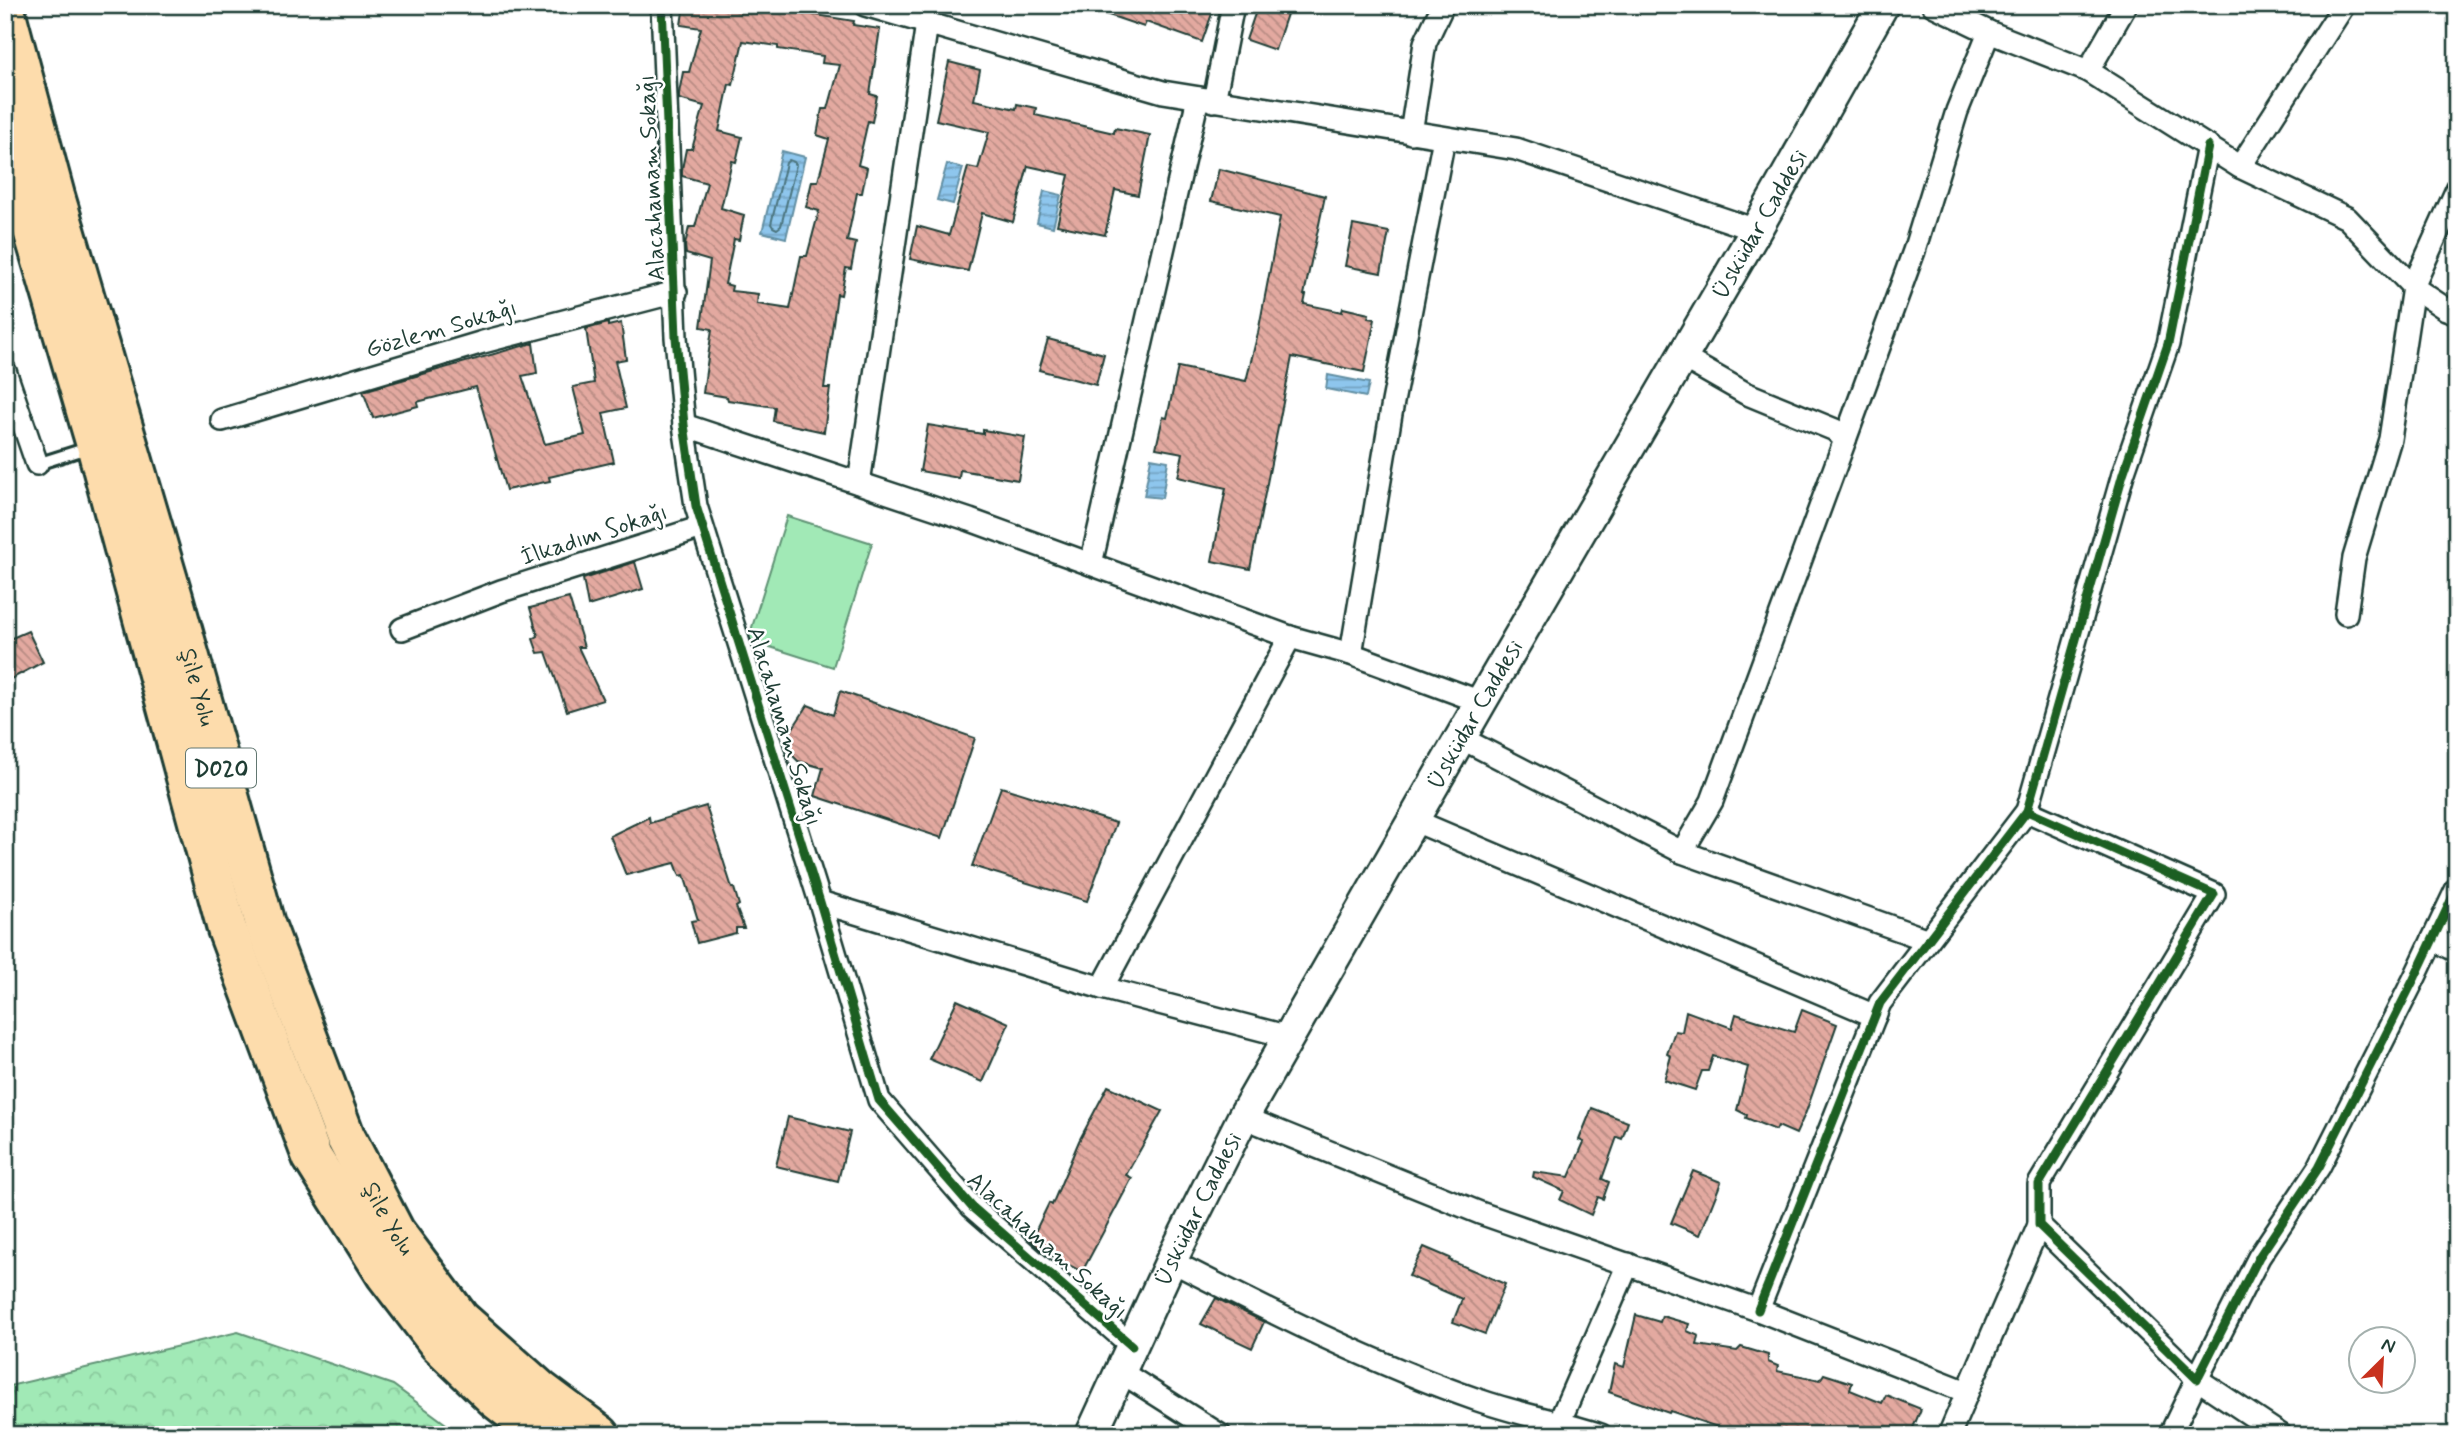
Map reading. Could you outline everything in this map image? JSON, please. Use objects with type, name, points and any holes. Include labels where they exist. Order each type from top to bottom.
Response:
[{"type":"highway","name":"Şile Yolu","points":[[5,10],[55,196],[173,597],[265,924],[345,1136],[395,1232],[460,1319],[540,1390],[600,1435]]},
{"type":"highway","name":"Şile Yolu","points":[[5,135],[11,177],[96,445],[227,929],[312,1157],[386,1275],[438,1343],[496,1398],[542,1435]]},
{"type":"main road","name":"Üsküdar Caddesi","points":[[1091,1435],[1171,1261],[1243,1118],[1756,230],[1874,7]]},
{"type":"street","name":"Alacahamam Sokağı","points":[[662,5],[676,337],[684,425],[696,506],[820,902],[878,1100],[972,1207],[1126,1359],[1220,1435]]},
{"type":"street","points":[[865,5],[1163,92],[1516,149],[1756,230]]},
{"type":"street","points":[[1091,564],[1206,99],[1233,5]]},
{"type":"street","points":[[1411,133],[1425,43],[1443,5]]},
{"type":"street","points":[[1933,5],[1989,32],[2088,71],[2240,167],[2347,218],[2413,287],[2446,309],[2457,313]]},
{"type":"street","points":[[2088,71],[2126,5]]},
{"type":"street","points":[[2240,167],[2344,5]]},
{"type":"street","points":[[859,484],[927,23]]},
{"type":"street","points":[[1682,852],[1712,801],[1913,251],[1957,111],[1989,32]]},
{"type":"street","points":[[1351,654],[1393,402],[1444,138]]},
{"type":"street","points":[[1758,1310],[1880,1003],[2027,811],[2123,474],[2168,344],[2208,146]]},
{"type":"street","points":[[2346,614],[2354,558],[2390,439],[2413,287],[2457,189]]},
{"type":"street","name":"Gözlem Sokağı","points":[[222,420],[483,342],[676,292]]},
{"type":"street","points":[[1682,357],[1745,393],[1835,430],[1845,440]]},
{"type":"street","points":[[5,371],[37,464]]},
{"type":"street","points":[[684,425],[1091,564],[1290,636],[1351,654],[1481,702]]},
{"type":"street","name":"İlkadım Sokağı","points":[[402,629],[501,591],[702,527]]},
{"type":"street","points":[[1101,988],[1290,636]]},
{"type":"street","points":[[1461,737],[1682,852],[1928,940]]},
{"type":"street","points":[[1949,1435],[2039,1225],[2039,1184],[2214,894],[2027,811]]},
{"type":"street","points":[[1413,820],[1875,1016]]},
{"type":"street","points":[[2170,1435],[2259,1257],[2319,1167],[2457,888]]},
{"type":"street","points":[[820,902],[1101,988],[1289,1037]]},
{"type":"street","points":[[2433,939],[2457,951]]},
{"type":"street","points":[[1243,1118],[1480,1213],[1758,1310],[1967,1392]]},
{"type":"street","points":[[2039,1225],[2197,1379],[2281,1435]]},
{"type":"street","points":[[1171,1261],[1348,1349],[1410,1375],[1557,1428],[1601,1435]]},
{"type":"street","points":[[1557,1428],[1628,1264]]},
{"type":"lane","points":[[37,464],[96,445]]},
{"type":"green space","points":[[787,516],[872,543],[833,667],[748,640]]},
{"type":"green space","points":[[238,1332],[393,1385],[461,1435],[5,1435],[5,1387]]},
{"type":"water","points":[[782,151],[805,157],[786,238],[762,232]]},
{"type":"water","points":[[947,164],[963,168],[953,204],[937,200]]},
{"type":"water","points":[[1044,191],[1061,195],[1053,227],[1037,223]]},
{"type":"water","points":[[1328,375],[1369,383],[1366,397],[1326,389]]},
{"type":"water","points":[[1151,458],[1168,461],[1162,498],[1144,496]]},
{"type":"building","points":[[684,5],[784,5],[811,9],[810,14],[854,21],[853,25],[880,29],[870,94],[877,96],[858,165],[867,168],[862,193],[857,193],[847,241],[856,243],[851,269],[846,268],[841,295],[837,294],[824,388],[830,388],[824,432],[773,421],[775,407],[703,393],[712,329],[701,327],[710,261],[686,254],[685,245],[689,227],[695,227],[707,183],[682,176],[682,169],[686,149],[692,149],[704,106],[679,99],[683,72],[689,72],[701,28],[681,25]],"holes":[[[743,41],[778,46],[778,49],[823,56],[822,63],[840,65],[828,109],[822,109],[817,135],[829,139],[818,181],[812,181],[806,207],[819,211],[807,256],[801,256],[790,309],[757,304],[758,294],[731,291],[732,286],[725,284],[734,239],[739,240],[744,215],[721,208],[732,161],[736,162],[742,137],[719,131],[729,84],[733,85]]]},
{"type":"building","points":[[1089,5],[1215,5],[1202,42],[1146,22],[1144,27],[1088,8]]},
{"type":"building","points":[[1258,5],[1290,5],[1275,50],[1246,40]]},
{"type":"building","points":[[949,62],[980,70],[974,100],[1016,109],[1017,104],[1036,108],[1035,115],[1114,133],[1115,128],[1150,135],[1138,195],[1115,190],[1105,235],[1057,225],[1069,175],[1028,166],[1013,222],[982,213],[968,271],[910,259],[917,226],[949,235],[968,167],[978,169],[989,132],[936,120]]},
{"type":"building","points":[[1219,169],[1325,196],[1304,304],[1342,312],[1343,308],[1369,314],[1368,318],[1375,319],[1364,372],[1292,357],[1250,569],[1212,561],[1226,488],[1178,477],[1183,453],[1156,448],[1163,417],[1167,418],[1178,367],[1246,381],[1258,333],[1280,217],[1211,201]]},
{"type":"building","points":[[1353,225],[1389,232],[1381,273],[1345,266]]},
{"type":"building","points":[[608,323],[608,326],[621,323],[626,359],[615,361],[626,408],[603,413],[614,462],[549,477],[550,481],[506,490],[476,387],[417,402],[418,406],[373,418],[363,391],[533,343],[537,373],[522,376],[545,444],[585,435],[573,387],[594,383],[586,329]]},
{"type":"building","points":[[1048,339],[1104,354],[1096,385],[1039,370]]},
{"type":"building","points":[[928,425],[983,434],[983,430],[1025,437],[1018,480],[960,470],[959,478],[920,471]]},
{"type":"building","points":[[635,562],[643,589],[588,606],[583,579]]},
{"type":"building","points":[[569,598],[584,647],[578,647],[603,700],[567,711],[546,652],[538,653],[533,639],[538,636],[530,608]]},
{"type":"building","points":[[28,631],[43,662],[5,682],[5,641]]},
{"type":"building","points":[[840,691],[975,738],[942,838],[815,796],[823,768],[798,761],[791,754],[787,746],[789,734],[808,705],[833,715]]},
{"type":"building","points":[[1001,787],[1116,823],[1087,901],[972,866]]},
{"type":"building","points":[[706,806],[734,888],[739,905],[736,907],[744,928],[736,928],[736,933],[697,943],[691,921],[698,920],[684,875],[680,876],[675,863],[626,875],[610,836],[649,817],[650,823]]},
{"type":"building","points":[[957,1000],[1009,1023],[983,1082],[929,1059]]},
{"type":"building","points":[[1802,1010],[1837,1024],[1796,1134],[1778,1126],[1776,1130],[1746,1118],[1747,1115],[1737,1110],[1748,1067],[1713,1056],[1708,1071],[1702,1071],[1695,1090],[1664,1080],[1671,1056],[1667,1054],[1675,1031],[1682,1032],[1686,1011],[1732,1028],[1736,1014],[1794,1032]]},
{"type":"building","points":[[1108,1086],[1162,1111],[1126,1175],[1132,1178],[1082,1272],[1041,1250],[1031,1240],[1049,1203],[1052,1205],[1079,1141]]},
{"type":"building","points":[[1592,1108],[1628,1122],[1622,1139],[1617,1137],[1602,1179],[1609,1182],[1603,1199],[1598,1197],[1591,1215],[1560,1200],[1564,1191],[1533,1177],[1534,1172],[1569,1177],[1584,1142],[1579,1140]]},
{"type":"building","points":[[788,1117],[850,1132],[838,1181],[776,1166]]},
{"type":"building","points":[[1693,1171],[1721,1182],[1700,1235],[1671,1223]]},
{"type":"building","points":[[1424,1247],[1505,1284],[1485,1334],[1453,1322],[1462,1299],[1409,1276]]},
{"type":"building","points":[[1216,1298],[1264,1322],[1252,1348],[1201,1324]]},
{"type":"building","points":[[1636,1315],[1660,1322],[1662,1316],[1689,1324],[1687,1331],[1699,1336],[1697,1345],[1737,1351],[1741,1347],[1768,1355],[1768,1362],[1778,1366],[1777,1371],[1820,1380],[1824,1374],[1852,1383],[1850,1390],[1882,1403],[1886,1395],[1921,1409],[1910,1435],[1741,1435],[1670,1411],[1669,1413],[1609,1392],[1615,1364],[1624,1367]]},
{"type":"cycle path","points":[[662,5],[676,337],[684,425],[696,506],[879,1100],[972,1207],[1132,1346]]},
{"type":"cycle path","points":[[1758,1310],[1880,1003],[2027,811],[2123,474],[2168,344],[2208,146]]},
{"type":"cycle path","points":[[2027,811],[2214,894],[2039,1184],[2039,1225],[2197,1379],[2259,1257],[2319,1167],[2457,888]]}]
